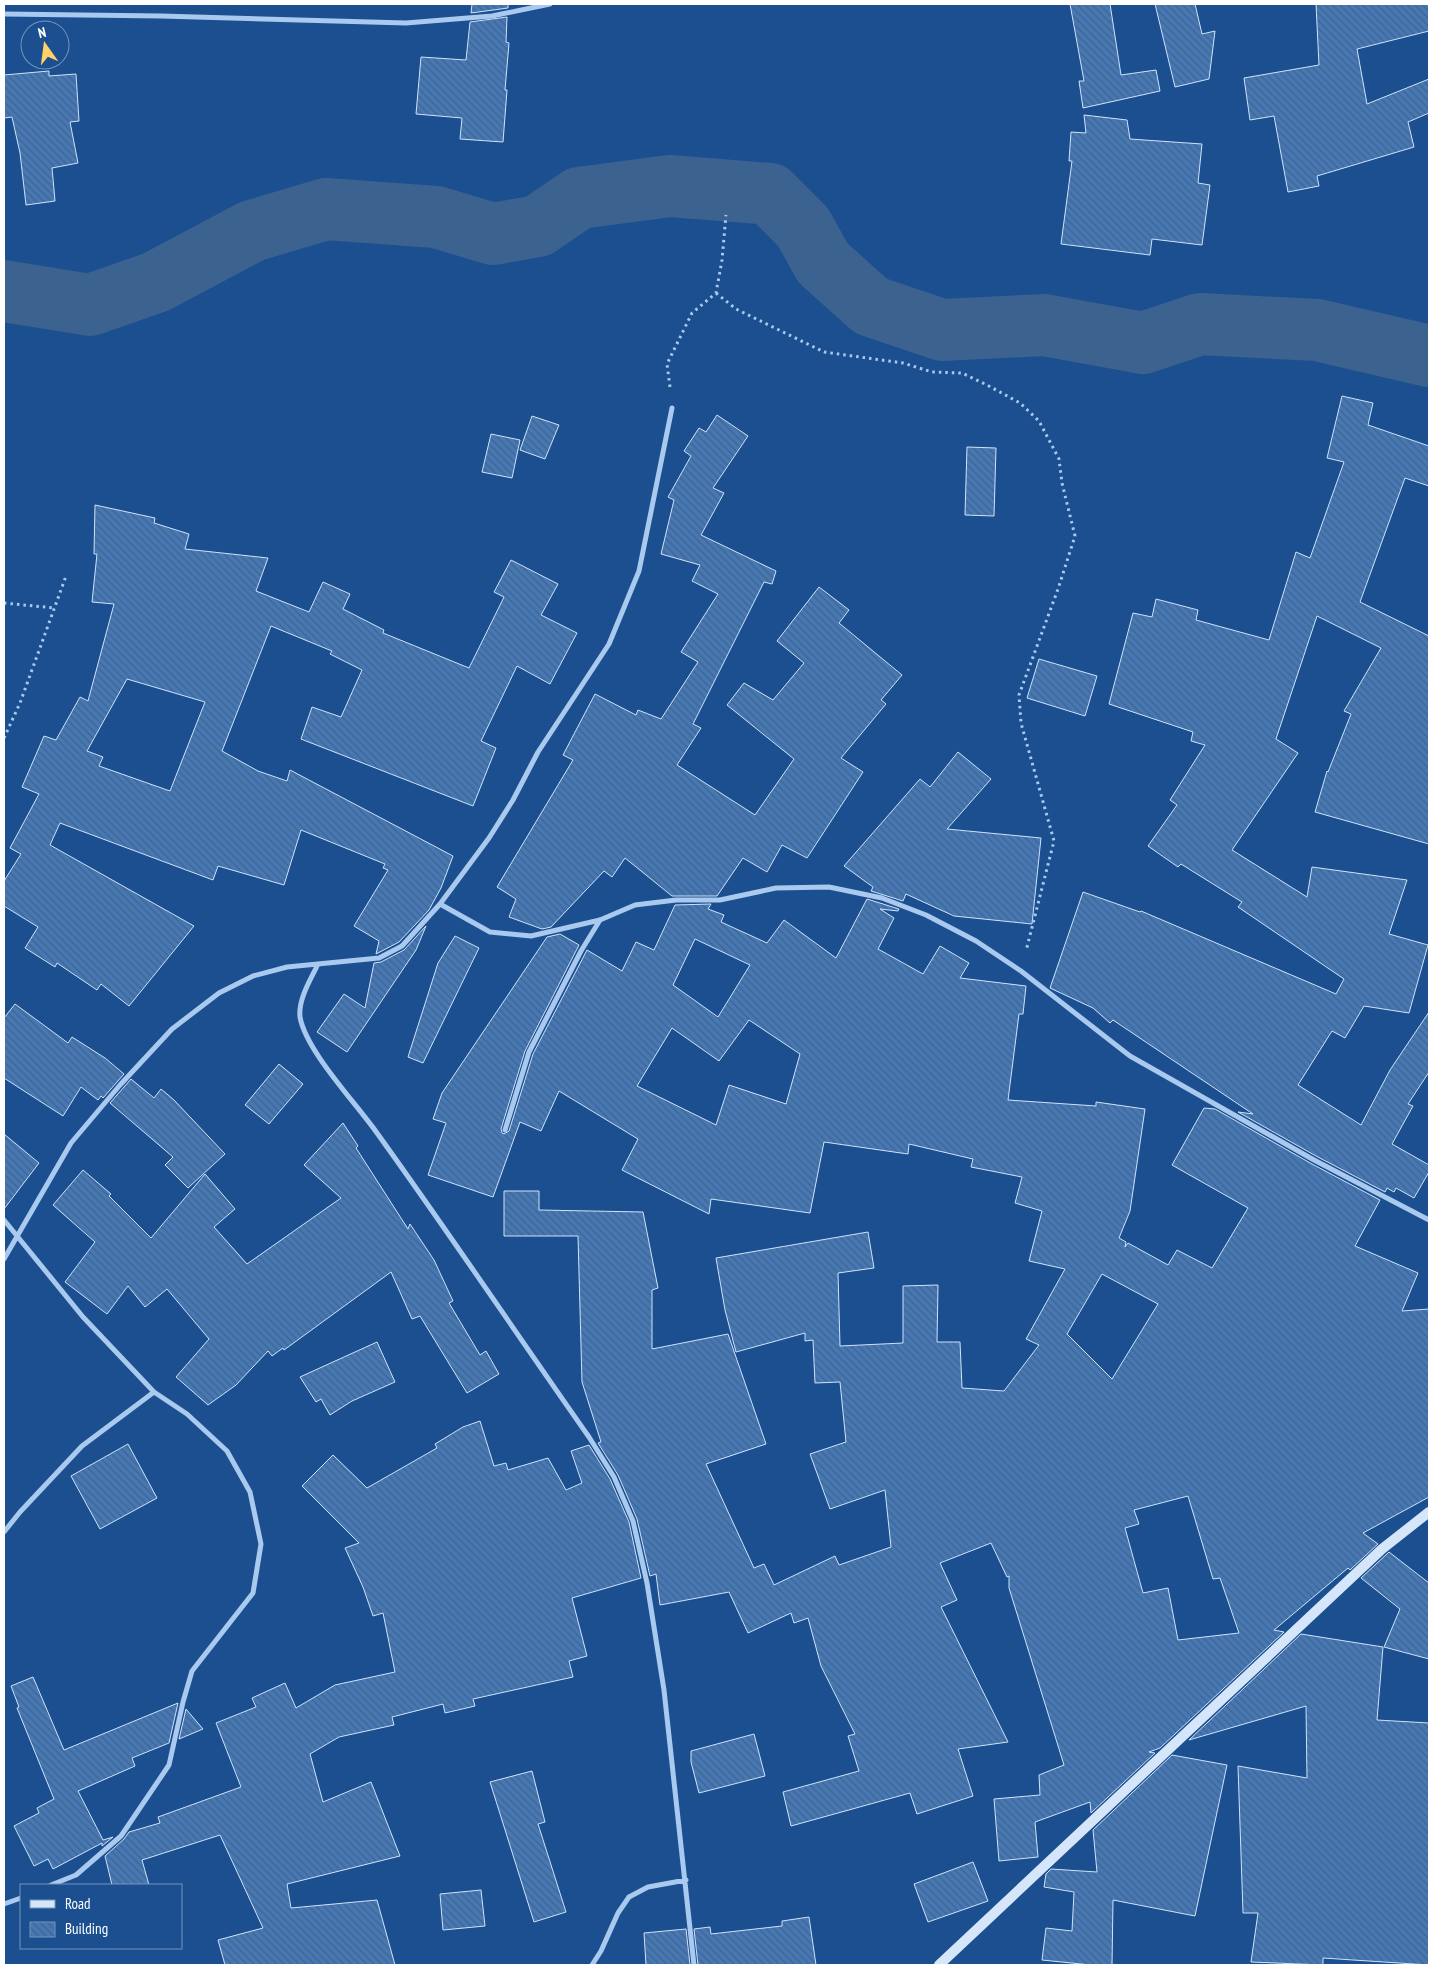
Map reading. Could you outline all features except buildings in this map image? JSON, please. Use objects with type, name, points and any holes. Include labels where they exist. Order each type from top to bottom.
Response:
[{"type":"street","points":[[4,14],[161,16],[406,23],[492,16],[550,4]]},
{"type":"street","points":[[4,1259],[71,1143],[172,1029],[219,993],[253,976],[287,967],[379,958],[402,946],[440,904],[494,830],[513,800],[538,752],[609,644],[639,571],[672,408]]},
{"type":"street","points":[[440,904],[490,932],[531,936],[600,920],[635,905],[676,900],[720,900],[776,888],[828,887],[882,898],[926,914],[976,941],[1021,971],[1130,1056],[1314,1160],[1429,1220]]},
{"type":"street","points":[[505,1130],[529,1052],[581,951],[600,920]]},
{"type":"street","points":[[318,964],[304,993],[300,1015],[306,1035],[327,1067],[376,1131],[588,1437],[614,1478],[633,1522],[647,1583],[664,1690],[694,1965]]},
{"type":"street","points":[[4,1220],[82,1317],[154,1392],[187,1414],[227,1451],[250,1492],[261,1544],[253,1593],[192,1672],[183,1702],[169,1765],[121,1836],[76,1875],[54,1884]]},
{"type":"street","points":[[4,1532],[20,1512],[82,1446],[154,1392]]},
{"type":"street","points":[[939,1965],[1382,1549],[1429,1512]]},
{"type":"street","points":[[592,1965],[601,1951],[618,1913],[629,1897],[648,1887],[686,1880]]},
{"type":"street","points":[[4,1904],[20,1898]]},
{"type":"path","points":[[672,408],[666,364],[692,314],[716,293],[722,260],[726,215]]},
{"type":"path","points":[[716,293],[736,309],[824,352],[903,363],[932,372],[962,373],[988,385],[1020,404],[1039,421],[1059,458],[1062,483],[1075,536],[1058,589],[1019,695],[1021,723],[1054,841],[1021,971]]},
{"type":"path","points":[[4,738],[20,703],[66,576]]},
{"type":"path","points":[[4,603],[55,608]]},
{"type":"waterway","points":[[4,291],[90,305],[156,282],[252,231],[326,209],[436,217],[493,234],[538,226],[579,198],[670,186],[770,194],[803,227],[823,263],[871,306],[942,330],[1044,325],[1143,343],[1200,324],[1317,330],[1429,356]]}]
